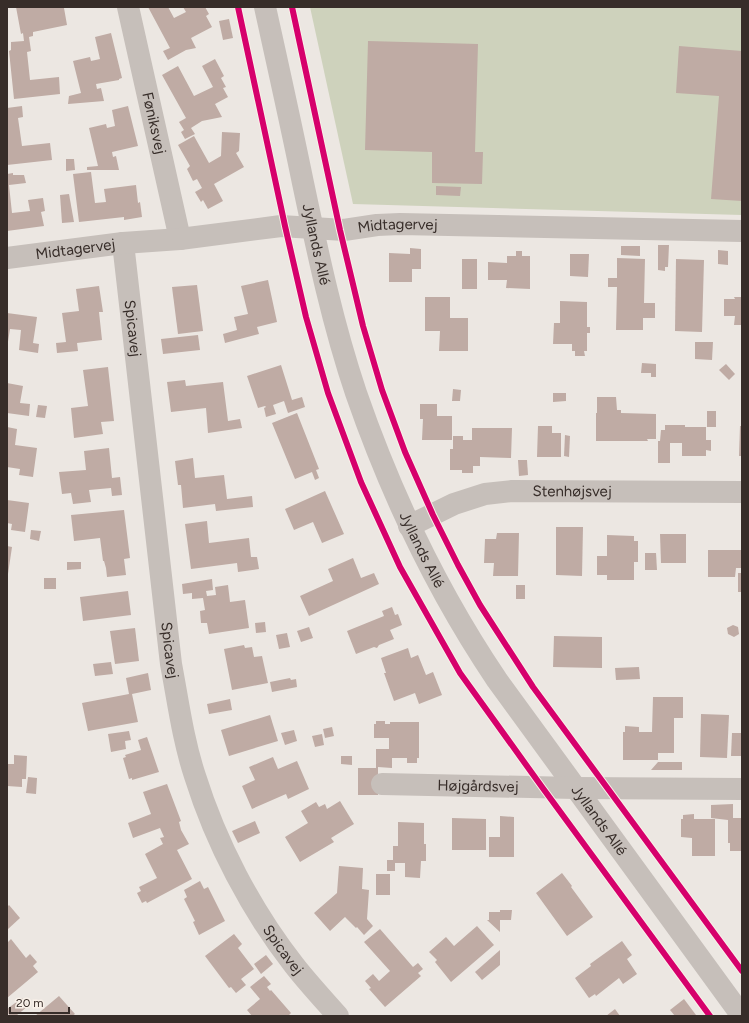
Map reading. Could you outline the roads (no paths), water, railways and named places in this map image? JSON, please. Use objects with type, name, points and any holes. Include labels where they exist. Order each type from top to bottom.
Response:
[{"type":"street","name":"Føniksvej","points":[[128,7],[180,239]]},
{"type":"street","name":"Jyllands Allé","points":[[265,7],[332,311],[356,392],[385,472],[409,526],[424,556],[482,657],[575,788],[742,1016]]},
{"type":"street","name":"Midtagervej","points":[[7,258],[123,243],[180,239],[281,226],[344,230],[377,225],[400,224],[742,231]]},
{"type":"street","name":"Spicavej","points":[[123,243],[171,664],[180,718],[195,776],[213,827],[238,879],[262,920],[294,965],[338,1016]]},
{"type":"street","name":"Stenhøjsvej","points":[[409,526],[454,504],[485,494],[512,491],[742,492]]},
{"type":"street","name":"Højgårdsvej","points":[[382,784],[575,788],[742,789]]}]
